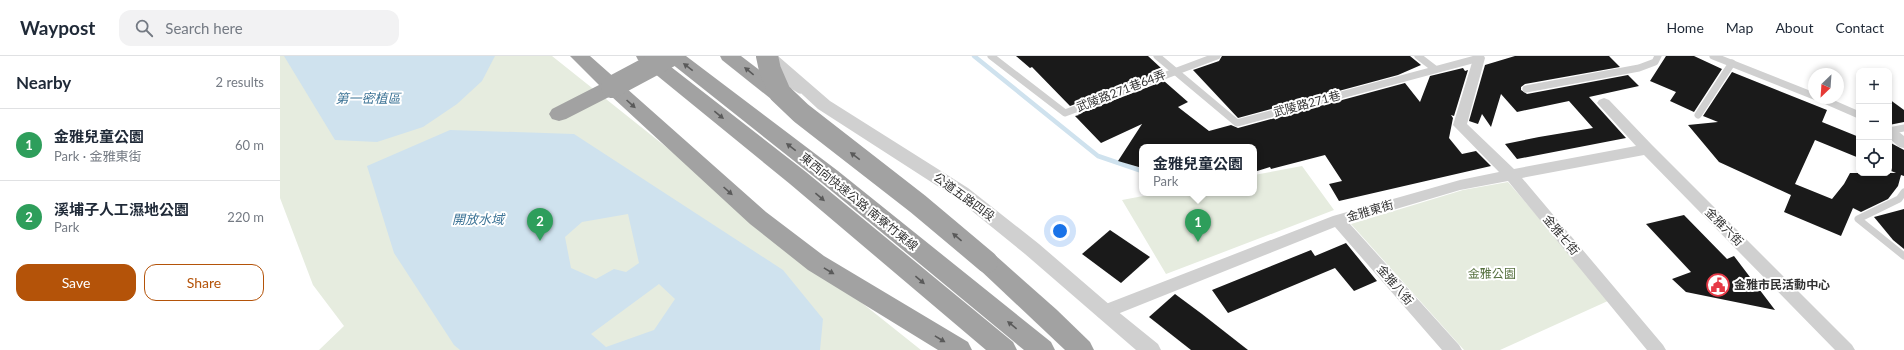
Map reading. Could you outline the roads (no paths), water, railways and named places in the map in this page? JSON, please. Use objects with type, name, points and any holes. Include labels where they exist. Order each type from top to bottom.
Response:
[{"type":"highway","points":[[578,56],[758,218],[816,263],[959,350]]},
{"type":"highway","points":[[607,82],[645,56]]},
{"type":"highway","name":"東西向快速公路 南寮竹東線","points":[[645,56],[798,178],[1004,350]]},
{"type":"highway","points":[[554,110],[607,82],[670,56]]},
{"type":"highway","name":"東西向快速公路 南寮竹東線","points":[[674,56],[830,177],[1042,350]]},
{"type":"highway","points":[[729,56],[918,204],[987,262],[1048,317],[1081,350]]},
{"type":"highway","points":[[766,58],[780,93],[801,113]]},
{"type":"street","name":"公道五路四段","points":[[766,58],[824,105],[962,193],[1032,249],[1104,312],[1151,350]]},
{"type":"street","name":"金雅七街","points":[[1479,58],[1460,125],[1511,175],[1657,350]]},
{"type":"street","name":"金雅六街","points":[[1604,103],[1647,149],[1846,350]]},
{"type":"street","points":[[1892,133],[1904,143]]},
{"type":"street","name":"金雅東街","points":[[1104,312],[1338,220],[1460,185],[1647,149]]},
{"type":"street","name":"金雅八街","points":[[1338,220],[1453,350]]},
{"type":"lane","name":"武陵路271巷64弄","points":[[991,56],[1065,113],[1175,71]]},
{"type":"lane","name":"武陵路271巷","points":[[1157,56],[1237,123],[1479,58]]},
{"type":"lane","points":[[1175,71],[1217,56]]},
{"type":"lane","points":[[1418,56],[1435,69]]},
{"type":"lane","points":[[1526,89],[1639,68],[1655,62],[1658,56]]},
{"type":"lane","points":[[1713,56],[1808,94]]},
{"type":"lane","points":[[1698,115],[1732,63]]},
{"type":"lane","points":[[1834,104],[1856,114]]},
{"type":"lane","points":[[1892,130],[1904,128]]},
{"type":"lane","points":[[1904,192],[1899,199],[1858,219],[1904,256]]},
{"type":"water","name":"第一密植區","points":[[284,56],[495,56],[482,81],[457,104],[423,127],[377,142],[335,140]]},
{"type":"water","name":"開放水域","points":[[450,130],[574,134],[783,270],[823,319],[820,350],[460,350],[454,345],[394,253],[367,166]],"holes":[[[628,214],[639,263],[626,272],[614,269],[596,279],[571,268],[565,237],[582,222]],[[659,284],[675,299],[654,330],[606,347],[591,334]]]},
{"type":"waterway","points":[[974,56],[1098,156],[1139,170]]},
{"type":"place","name":"溪埔子人工濕地公園","points":[[540,241]]},
{"type":"place","name":"金雅兒童公園","points":[[1198,242]]},
{"type":"place","name":"金雅市民活動中心","points":[[1718,285]]},
{"type":"park label","name":"金雅公園","points":[[1492,274]]}]
